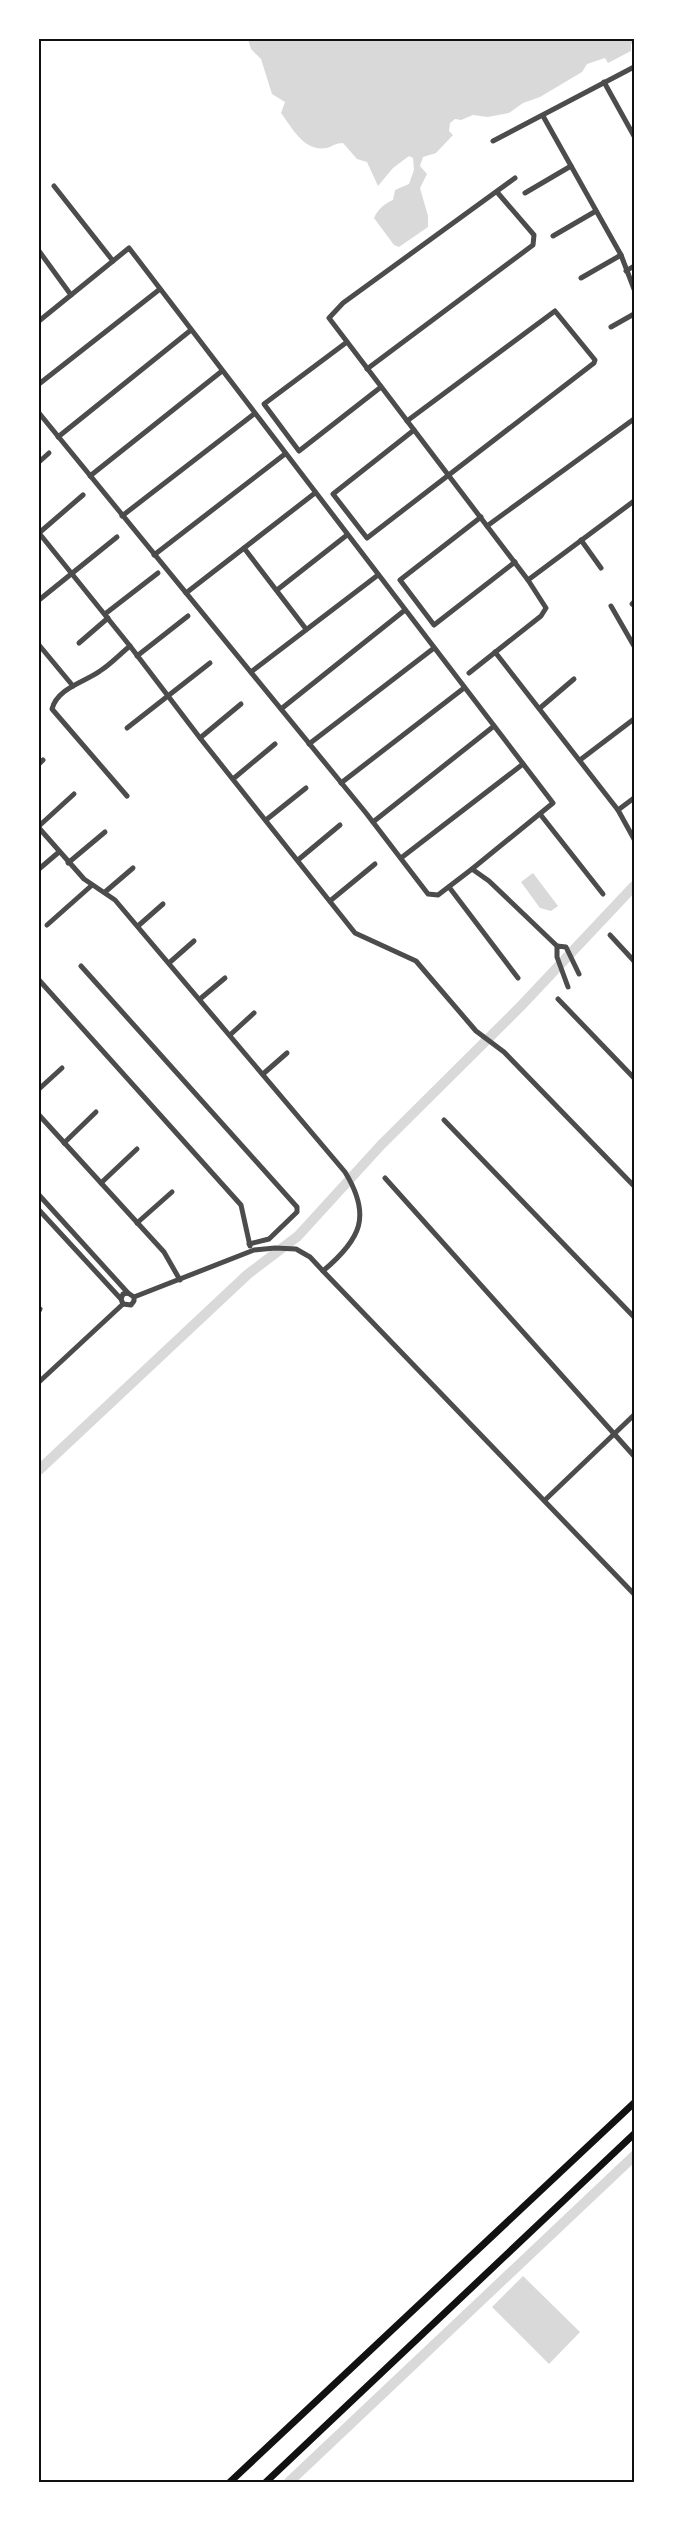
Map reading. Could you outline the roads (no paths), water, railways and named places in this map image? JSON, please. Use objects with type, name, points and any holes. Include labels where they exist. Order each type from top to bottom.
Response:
[{"type":"main road","points":[[230,2482],[634,2102]]},
{"type":"main road","points":[[266,2482],[634,2134]]},
{"type":"street","points":[[493,141],[634,67]]},
{"type":"street","points":[[604,82],[634,136]]},
{"type":"street","points":[[543,116],[621,255],[634,290]]},
{"type":"street","points":[[526,193],[571,166]]},
{"type":"street","points":[[469,673],[545,612],[543,603],[515,562],[329,321],[329,315],[515,178]]},
{"type":"street","points":[[54,186],[113,260]]},
{"type":"street","points":[[367,369],[533,245],[534,236],[497,192]]},
{"type":"street","points":[[553,236],[596,211]]},
{"type":"street","points":[[39,321],[129,248],[553,803],[449,887],[438,895],[428,894],[373,822],[39,413]]},
{"type":"street","points":[[39,251],[71,295]]},
{"type":"street","points":[[581,278],[621,255]]},
{"type":"street","points":[[626,271],[634,266]]},
{"type":"street","points":[[39,384],[160,289]]},
{"type":"street","points":[[407,421],[555,311],[594,357],[594,363],[447,474],[367,538],[333,494],[414,430]]},
{"type":"street","points":[[611,327],[634,314]]},
{"type":"street","points":[[58,437],[191,330]]},
{"type":"street","points":[[347,342],[264,404],[299,451],[381,387]]},
{"type":"street","points":[[90,476],[222,371]]},
{"type":"street","points":[[122,516],[254,414]]},
{"type":"street","points":[[487,526],[634,419]]},
{"type":"street","points":[[39,462],[49,453]]},
{"type":"street","points":[[154,555],[285,454]]},
{"type":"street","points":[[186,593],[315,493]]},
{"type":"street","points":[[83,495],[39,533],[138,656],[200,738],[357,934],[416,961],[476,1031],[492,1042],[634,1186]]},
{"type":"street","points":[[528,580],[634,501]]},
{"type":"street","points":[[480,517],[400,580],[434,625],[515,562]]},
{"type":"street","points":[[277,590],[347,535]]},
{"type":"street","points":[[39,600],[73,575],[117,537]]},
{"type":"street","points":[[581,540],[601,568]]},
{"type":"street","points":[[244,548],[306,628]]},
{"type":"street","points":[[79,643],[106,616],[158,573]]},
{"type":"street","points":[[251,672],[306,628],[378,575]]},
{"type":"street","points":[[611,606],[634,646]]},
{"type":"street","points":[[281,709],[405,610]]},
{"type":"street","points":[[138,656],[188,616]]},
{"type":"street","points":[[39,645],[73,686]]},
{"type":"street","points":[[127,796],[52,709],[54,702],[73,686],[99,672],[130,646]]},
{"type":"street","points":[[309,744],[434,648]]},
{"type":"street","points":[[494,652],[540,708],[618,810],[634,839]]},
{"type":"street","points":[[127,728],[210,663]]},
{"type":"street","points":[[540,708],[574,679]]},
{"type":"street","points":[[341,783],[464,688]]},
{"type":"street","points":[[200,738],[241,704]]},
{"type":"street","points":[[580,760],[634,719]]},
{"type":"street","points":[[373,822],[494,726]]},
{"type":"street","points":[[233,779],[275,744]]},
{"type":"street","points":[[400,858],[522,764]]},
{"type":"street","points":[[266,820],[306,788]]},
{"type":"street","points":[[74,794],[39,827],[68,863],[92,886],[106,892],[138,926],[345,1172],[358,1196],[362,1217],[357,1232],[334,1262],[323,1270]]},
{"type":"street","points":[[618,810],[634,798]]},
{"type":"street","points":[[540,814],[603,894]]},
{"type":"street","points":[[298,860],[340,825]]},
{"type":"street","points":[[68,863],[105,832]]},
{"type":"street","points":[[39,868],[58,852]]},
{"type":"street","points":[[330,901],[375,864]]},
{"type":"street","points":[[106,892],[133,868]]},
{"type":"street","points":[[472,869],[489,881],[557,946],[566,947],[578,972]]},
{"type":"street","points":[[47,925],[92,886]]},
{"type":"street","points":[[449,887],[518,978]]},
{"type":"street","points":[[138,926],[162,904]]},
{"type":"street","points":[[610,935],[634,961]]},
{"type":"street","points":[[169,963],[194,941]]},
{"type":"street","points":[[557,946],[557,957],[568,987]]},
{"type":"street","points":[[81,966],[297,1207],[297,1212],[269,1239],[248,1244]]},
{"type":"street","points":[[200,999],[225,978]]},
{"type":"street","points":[[39,980],[241,1205],[248,1244],[254,1250]]},
{"type":"street","points":[[558,999],[634,1078]]},
{"type":"street","points":[[230,1035],[254,1013]]},
{"type":"street","points":[[263,1074],[287,1052]]},
{"type":"street","points":[[39,1089],[62,1068]]},
{"type":"street","points":[[64,1143],[96,1112]]},
{"type":"street","points":[[39,1116],[171,1261],[180,1280]]},
{"type":"street","points":[[444,1120],[634,1317]]},
{"type":"street","points":[[101,1183],[137,1149]]},
{"type":"street","points":[[385,1178],[634,1456]]},
{"type":"street","points":[[137,1223],[172,1192]]},
{"type":"street","points":[[39,1196],[128,1293],[134,1297]]},
{"type":"street","points":[[39,1210],[122,1301],[131,1305],[134,1297],[254,1250],[296,1249],[310,1257],[634,1594]]},
{"type":"street","points":[[39,1382],[122,1301],[123,1294],[128,1293]]},
{"type":"street","points":[[545,1500],[615,1436],[634,1415]]},
{"type":"waterway","points":[[39,1470],[248,1274],[298,1236],[381,1145],[520,1007],[634,886]]},
{"type":"waterway","points":[[289,2482],[634,2156]]}]
